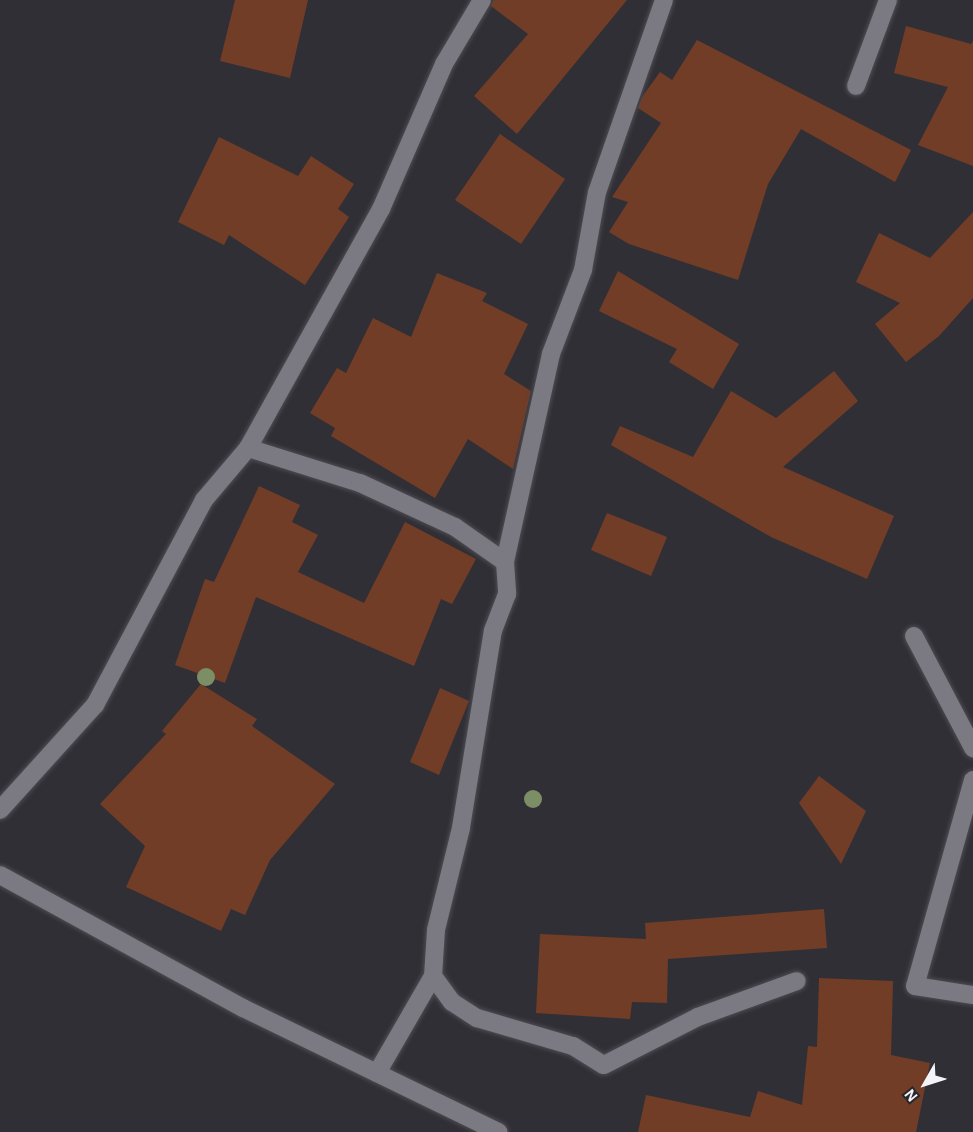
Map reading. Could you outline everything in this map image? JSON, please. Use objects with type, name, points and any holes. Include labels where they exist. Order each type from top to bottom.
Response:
[{"type":"street","points":[[0,810],[95,705],[204,500],[248,448],[375,219],[444,64],[482,0]]},
{"type":"street","points":[[377,1073],[433,976],[436,930],[461,828],[493,630],[507,594],[505,562],[551,354],[583,270],[597,192],[664,0]]},
{"type":"street","points":[[856,86],[888,0]]},
{"type":"street","points":[[248,448],[360,483],[454,527],[505,562]]},
{"type":"street","points":[[914,636],[973,748]]},
{"type":"street","points":[[973,780],[915,986],[973,995]]},
{"type":"street","points":[[0,875],[243,1008],[498,1132]]},
{"type":"street","points":[[433,976],[452,1002],[477,1018],[573,1046],[604,1065],[698,1017],[797,981]]},
{"type":"building","points":[[235,0],[308,0],[290,78],[220,61]]},
{"type":"building","points":[[493,0],[627,0],[517,134],[474,96],[528,34],[491,6]]},
{"type":"building","points":[[906,26],[971,44],[973,41],[973,166],[918,145],[948,87],[894,73]]},
{"type":"building","points":[[697,40],[911,150],[895,182],[801,129],[768,184],[738,280],[629,244],[609,232],[628,202],[612,197],[661,123],[638,108],[642,97],[660,72],[672,80]]},
{"type":"building","points":[[500,134],[565,179],[521,244],[455,200]]},
{"type":"building","points":[[219,137],[298,176],[311,156],[354,184],[338,209],[349,217],[305,285],[229,235],[224,245],[178,222]]},
{"type":"building","points":[[973,212],[973,298],[939,336],[906,362],[875,324],[900,303],[856,282],[879,233],[930,258]]},
{"type":"building","points":[[618,271],[739,344],[713,389],[669,362],[677,349],[599,311]]},
{"type":"building","points":[[437,273],[487,293],[482,301],[528,324],[504,374],[531,391],[513,469],[468,439],[435,498],[331,436],[335,428],[310,413],[337,368],[346,373],[373,318],[411,337]]},
{"type":"building","points":[[834,371],[858,401],[783,467],[894,516],[867,579],[771,537],[611,445],[620,426],[693,457],[731,391],[776,418]]},
{"type":"building","points":[[259,486],[300,505],[292,522],[318,535],[298,572],[364,603],[405,522],[476,559],[452,604],[441,599],[414,666],[256,597],[225,683],[175,665],[205,579],[214,582]]},
{"type":"building","points":[[607,513],[667,537],[651,576],[591,550]]},
{"type":"building","points":[[201,684],[257,719],[252,726],[335,784],[270,860],[245,915],[231,909],[221,931],[126,887],[145,846],[100,804],[166,734],[162,731]]},
{"type":"building","points":[[440,688],[469,701],[439,775],[410,762]]},
{"type":"building","points":[[819,776],[866,811],[841,864],[799,803]]},
{"type":"building","points":[[824,909],[827,948],[668,959],[667,1003],[632,1002],[630,1019],[536,1013],[540,934],[646,939],[645,923]]},
{"type":"building","points":[[819,978],[893,981],[891,1055],[930,1063],[916,1132],[638,1132],[646,1095],[750,1117],[758,1091],[802,1105],[808,1046],[817,1047]]}]
